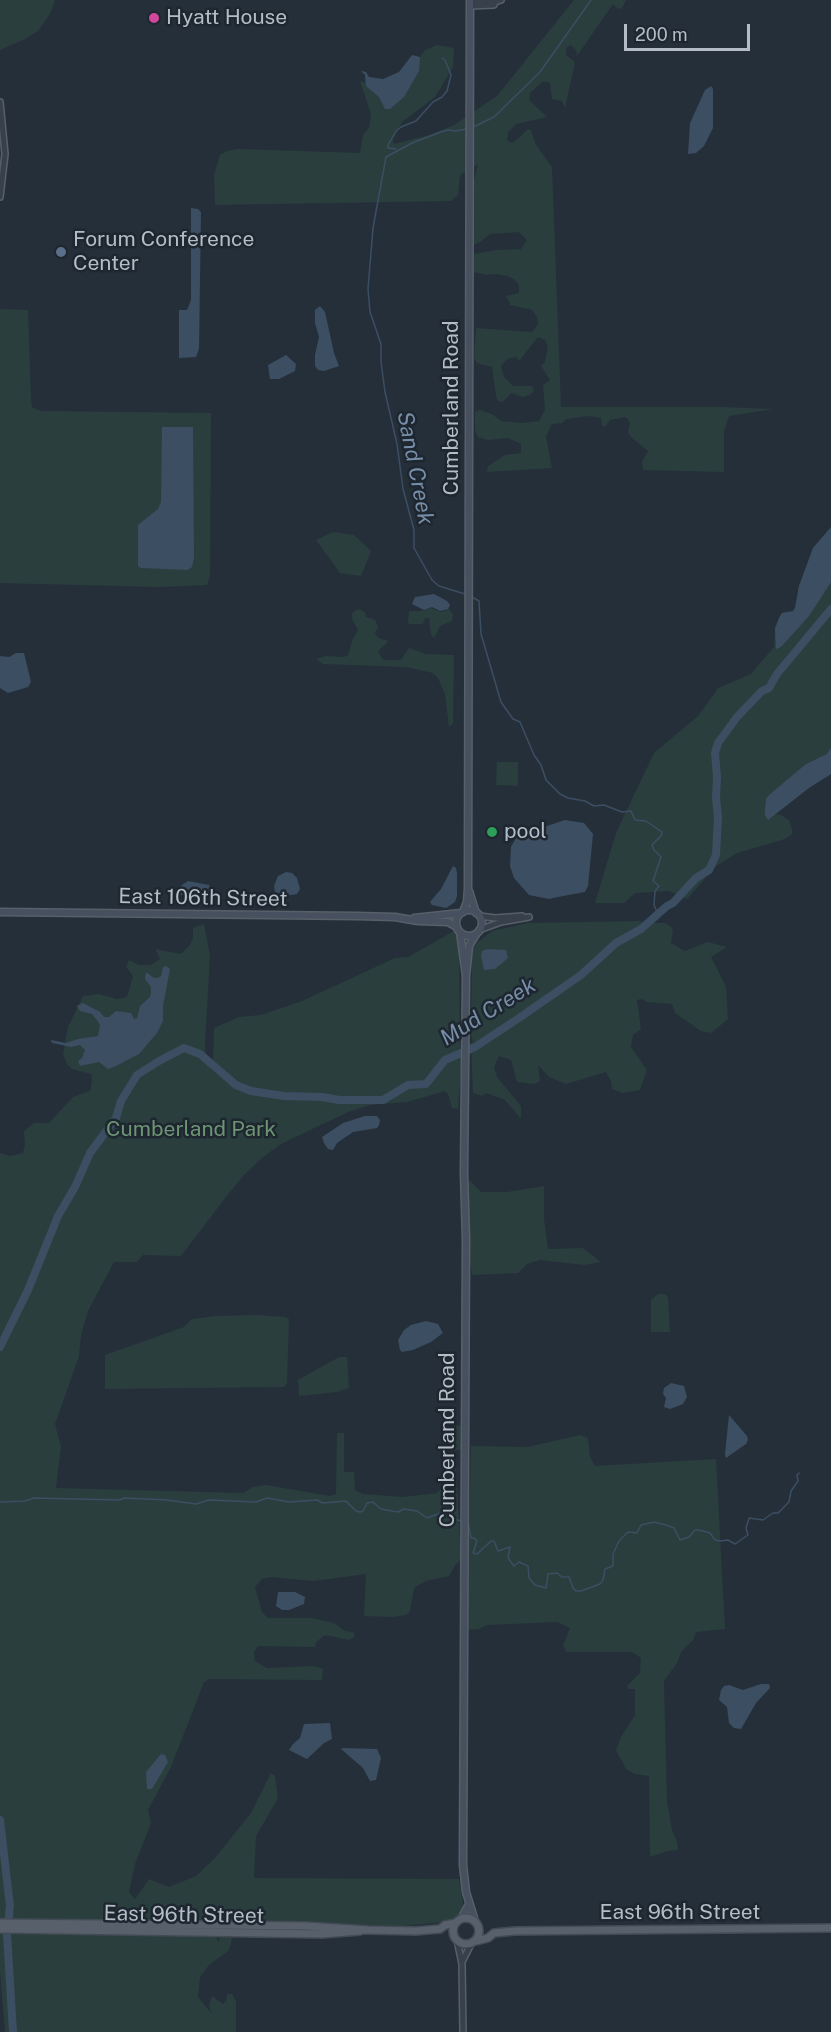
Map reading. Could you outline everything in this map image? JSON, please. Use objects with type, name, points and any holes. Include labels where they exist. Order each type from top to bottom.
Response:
[{"type":"main road","name":"Cumberland Road","points":[[463,912],[467,902],[468,888],[470,2]]},
{"type":"main road","name":"Cumberland Road","points":[[468,888],[478,915]]},
{"type":"main road","points":[[470,911],[478,915],[482,924],[478,932],[466,936],[458,929],[457,919],[463,912],[470,911]]},
{"type":"main road","name":"East 106th Street","points":[[0,912],[405,918],[463,912]]},
{"type":"main road","name":"East 106th Street","points":[[405,918],[448,922],[458,929]]},
{"type":"main road","name":"Cumberland Road","points":[[458,929],[466,976]]},
{"type":"main road","name":"Cumberland Road","points":[[477,1923],[469,1904],[463,1865],[466,976],[469,946],[478,932]]},
{"type":"main road","points":[[469,1904],[454,1928],[456,1938],[465,1944],[473,1942],[479,1935],[477,1923]]},
{"type":"main road","points":[[459,1921],[468,1918],[494,1933]]},
{"type":"main road","name":"East 96th Street","points":[[440,1929],[459,1921]]},
{"type":"main road","name":"East 96th Street","points":[[0,1923],[23,1927]]},
{"type":"main road","name":"East 96th Street","points":[[0,1929],[325,1926],[368,1930],[440,1929],[456,1938]]},
{"type":"main road","name":"East 96th Street","points":[[473,1942],[488,1938],[494,1933],[524,1931],[831,1928]]},
{"type":"street","points":[[470,2],[498,1]]},
{"type":"street","points":[[0,102],[5,154],[0,197]]},
{"type":"street","points":[[478,915],[495,918],[529,916],[501,922],[478,932]]},
{"type":"street","points":[[456,1938],[462,1964],[463,2032]]},
{"type":"street","points":[[462,1964],[473,1942]]},
{"type":"green space","points":[[0,0],[55,0],[50,14],[38,31],[0,50]]},
{"type":"green space","points":[[574,0],[626,0],[622,8],[618,9],[613,4],[577,56],[576,50],[571,45],[566,48],[566,55],[575,62],[565,108],[562,101],[552,99],[550,83],[543,81],[530,93],[529,100],[547,117],[516,124],[508,132],[507,140],[512,143],[528,129],[531,130],[536,145],[552,167],[561,407],[773,409],[729,416],[724,432],[724,472],[643,470],[642,462],[648,451],[631,437],[628,432],[630,423],[626,417],[610,420],[605,427],[602,425],[601,418],[589,416],[566,419],[562,423],[552,424],[546,436],[552,468],[487,472],[488,466],[505,455],[521,453],[521,444],[508,438],[488,440],[478,437],[475,431],[475,412],[480,410],[492,414],[501,421],[522,423],[539,421],[545,410],[543,385],[550,380],[541,366],[545,362],[548,346],[545,340],[538,337],[519,361],[516,357],[507,359],[501,366],[504,377],[513,386],[532,386],[534,391],[530,395],[523,397],[511,393],[503,402],[498,401],[492,367],[477,363],[474,358],[476,328],[532,332],[538,324],[537,317],[532,310],[510,305],[506,296],[519,293],[519,285],[515,280],[508,276],[474,272],[472,269],[474,254],[521,249],[527,240],[519,232],[490,234],[473,245],[474,181],[478,164],[460,175],[458,195],[451,201],[215,205],[214,175],[220,155],[227,151],[238,149],[360,153],[363,135],[369,128],[371,114],[360,81],[373,85],[388,103],[425,50],[437,45],[454,48],[453,67],[435,97],[402,122],[393,140],[394,144],[429,135],[454,125],[497,96]]},
{"type":"green space","points":[[0,309],[28,310],[32,407],[41,411],[211,413],[210,576],[207,585],[159,587],[0,583]]},
{"type":"green space","points":[[831,527],[831,762],[772,814],[781,815],[789,820],[792,834],[785,839],[737,853],[716,866],[687,899],[669,891],[635,893],[624,903],[595,903],[616,833],[654,753],[698,716],[716,689],[751,674],[774,647],[775,627],[779,618],[782,613],[793,611],[795,608],[799,586],[813,548]]},
{"type":"green space","points":[[333,532],[354,535],[371,551],[361,576],[340,573],[316,540]]},
{"type":"green space","points":[[431,608],[441,612],[449,609],[453,614],[452,621],[440,626],[434,638],[431,634],[429,618],[425,618],[423,624],[409,624],[408,621],[409,611]]},
{"type":"green space","points":[[358,609],[365,612],[366,617],[375,620],[378,627],[376,635],[388,642],[378,651],[383,660],[401,660],[409,648],[426,654],[454,655],[453,723],[449,727],[445,694],[438,678],[433,673],[406,667],[323,664],[316,659],[348,655],[358,630],[352,619],[352,613]]},
{"type":"green space","points":[[497,762],[518,762],[518,786],[496,785]]},
{"type":"green space","points":[[643,921],[640,923],[665,923],[670,926],[673,930],[671,943],[685,951],[708,942],[727,947],[711,957],[726,987],[728,1019],[711,1033],[701,1031],[675,1013],[672,1004],[637,1000],[641,1029],[633,1035],[631,1047],[647,1070],[640,1090],[622,1093],[612,1089],[606,1072],[566,1084],[549,1077],[538,1065],[540,1081],[534,1084],[517,1082],[511,1060],[499,1056],[494,1067],[497,1077],[521,1106],[521,1119],[505,1100],[486,1093],[482,1096],[473,1093],[472,950],[478,942],[492,931],[527,923]]},
{"type":"green space","name":"Cumberland Park","points":[[204,924],[210,956],[205,1045],[206,1059],[213,1063],[214,1028],[239,1017],[261,1015],[302,1001],[395,958],[408,957],[454,931],[459,941],[460,1055],[462,1055],[458,1109],[452,1108],[445,1091],[407,1102],[370,1105],[348,1112],[281,1144],[262,1158],[229,1193],[181,1256],[143,1255],[137,1262],[114,1262],[88,1311],[81,1335],[79,1356],[55,1424],[61,1447],[56,1488],[243,1493],[253,1487],[266,1485],[330,1496],[336,1494],[337,1433],[344,1433],[344,1472],[354,1472],[355,1490],[363,1494],[402,1497],[437,1493],[454,1477],[456,1466],[461,1561],[456,1564],[449,1576],[426,1581],[414,1588],[410,1611],[406,1615],[392,1617],[364,1616],[366,1574],[314,1581],[271,1577],[262,1579],[255,1587],[262,1612],[268,1618],[312,1618],[334,1623],[345,1631],[353,1632],[355,1636],[349,1640],[325,1635],[316,1642],[315,1647],[258,1646],[254,1652],[255,1661],[267,1668],[314,1666],[323,1669],[322,1680],[210,1679],[204,1682],[171,1767],[148,1810],[151,1823],[135,1864],[129,1892],[135,1899],[149,1879],[169,1887],[196,1876],[215,1858],[251,1813],[271,1773],[275,1776],[278,1798],[256,1836],[254,1878],[459,1879],[463,1903],[462,1912],[456,1918],[443,1922],[401,1926],[0,1919],[0,1153],[10,1156],[23,1153],[24,1131],[34,1123],[49,1123],[73,1097],[90,1091],[91,1074],[72,1069],[63,1054],[68,1027],[83,996],[99,994],[117,999],[127,997],[133,976],[126,967],[129,960],[139,965],[151,965],[160,959],[155,949],[181,954],[190,945],[193,928]]},
{"type":"green space","points":[[469,1180],[481,1192],[507,1192],[544,1186],[544,1219],[548,1249],[583,1248],[601,1262],[584,1265],[540,1260],[527,1264],[518,1273],[472,1275],[469,1251]]},
{"type":"green space","points":[[658,1294],[665,1294],[668,1297],[670,1332],[651,1332],[651,1300]]},
{"type":"green space","points":[[256,1315],[289,1319],[287,1383],[284,1387],[105,1389],[105,1355],[184,1327],[192,1319]]},
{"type":"green space","points":[[339,1357],[347,1357],[349,1388],[337,1392],[299,1396],[298,1380]]},
{"type":"green space","points":[[461,1425],[462,1450],[448,1450],[448,1428]]},
{"type":"green space","points":[[580,1435],[588,1438],[590,1457],[595,1466],[716,1459],[725,1629],[696,1632],[693,1640],[681,1652],[677,1663],[664,1681],[667,1802],[678,1850],[650,1857],[649,1776],[635,1774],[626,1769],[616,1750],[621,1737],[635,1715],[635,1689],[629,1689],[627,1686],[640,1673],[641,1658],[632,1652],[566,1652],[563,1645],[570,1628],[557,1622],[487,1625],[479,1629],[467,1630],[471,1446],[528,1447]]},
{"type":"green space","points":[[0,1932],[216,1936],[218,1942],[221,1936],[232,1938],[228,1951],[209,1965],[200,1977],[198,1997],[211,2013],[209,2005],[212,1996],[223,2004],[227,1994],[232,1994],[236,2001],[236,2032],[5,2032],[0,1971]]},
{"type":"water","points":[[412,55],[420,57],[419,71],[404,97],[390,109],[385,109],[379,97],[366,86],[365,75],[361,71],[366,72],[369,77],[383,79],[399,72]]},
{"type":"water","points":[[711,86],[713,89],[713,128],[704,146],[696,153],[688,154],[690,123],[705,90]]},
{"type":"water","points":[[191,208],[201,212],[199,349],[196,357],[179,358],[179,310],[187,310],[191,300]]},
{"type":"water","points":[[320,306],[325,312],[339,366],[324,371],[318,370],[315,366],[319,337],[315,323],[315,310]]},
{"type":"water","points":[[286,355],[296,364],[295,371],[279,379],[270,379],[268,365]]},
{"type":"water","points":[[162,427],[193,427],[194,558],[192,567],[187,570],[138,566],[138,525],[158,509],[161,502]]},
{"type":"water","points":[[831,527],[831,582],[809,616],[781,647],[776,649],[775,629],[779,618],[782,613],[793,611],[795,608],[799,586],[813,548]]},
{"type":"water","points":[[434,594],[447,601],[450,605],[448,609],[440,611],[432,607],[424,610],[412,604],[415,597]]},
{"type":"water","points":[[16,653],[24,653],[31,682],[28,687],[8,693],[0,688],[0,656],[9,657]]},
{"type":"water","points":[[831,748],[831,774],[768,820],[765,809],[769,795],[806,764],[827,754]]},
{"type":"water","points":[[565,820],[584,823],[593,834],[588,886],[585,892],[549,899],[529,895],[514,878],[510,866],[511,847],[517,836]]},
{"type":"water","points":[[453,866],[457,874],[455,902],[446,908],[432,905],[430,902],[441,889]]},
{"type":"water","points":[[286,872],[292,873],[297,878],[300,889],[297,894],[285,896],[275,892],[274,886],[278,876]]},
{"type":"water","points":[[188,881],[209,885],[212,891],[204,897],[178,895],[179,887]]},
{"type":"water","points":[[506,950],[508,958],[495,969],[484,970],[481,956],[482,951]]},
{"type":"water","points":[[163,967],[170,969],[163,1006],[163,1021],[157,1033],[139,1054],[108,1069],[99,1062],[80,1066],[78,1061],[85,1050],[80,1045],[71,1047],[52,1043],[51,1040],[66,1043],[98,1036],[100,1025],[97,1020],[92,1014],[80,1011],[77,1006],[83,1003],[100,1012],[104,1017],[109,1017],[116,1011],[131,1013],[134,1019],[137,1018],[140,1006],[150,997],[151,993],[151,987],[145,979],[146,972],[158,978],[161,976]]},
{"type":"water","points":[[365,1116],[377,1116],[380,1120],[377,1128],[353,1132],[337,1143],[333,1150],[328,1149],[322,1137],[343,1123]]},
{"type":"water","points":[[426,1321],[438,1324],[443,1333],[431,1342],[402,1352],[398,1340],[404,1330],[411,1325]]},
{"type":"water","points":[[671,1383],[684,1386],[687,1397],[683,1404],[670,1409],[664,1407],[666,1398],[663,1394],[664,1388]]},
{"type":"water","points":[[729,1415],[748,1440],[746,1444],[726,1458],[725,1454]]},
{"type":"water","points":[[278,1592],[295,1592],[305,1597],[304,1604],[289,1610],[282,1610],[276,1606]]},
{"type":"water","points":[[769,1684],[770,1688],[756,1703],[741,1729],[734,1728],[729,1723],[727,1707],[719,1700],[721,1690],[724,1686],[729,1685],[743,1690]]},
{"type":"water","points":[[330,1723],[332,1739],[324,1743],[307,1759],[289,1750],[300,1738],[304,1724]]},
{"type":"water","points":[[341,1749],[377,1749],[381,1758],[376,1780],[370,1781],[363,1768]]},
{"type":"water","points":[[161,1754],[165,1755],[168,1762],[152,1789],[147,1789],[146,1772]]},
{"type":"waterway","name":"Sand Creek","points":[[471,128],[494,117],[540,72],[591,0]]},
{"type":"waterway","points":[[396,149],[388,148],[396,131],[416,121],[433,102],[447,91],[451,75],[442,58]]},
{"type":"waterway","name":"Sand Creek","points":[[465,594],[439,586],[432,580],[414,548],[414,530],[403,489],[397,444],[385,392],[381,344],[370,312],[368,289],[373,228],[386,157],[412,143],[441,132],[466,129]]},
{"type":"waterway","name":"Sand Creek","points":[[470,596],[479,601],[481,634],[501,702],[513,719],[520,722],[546,780],[560,794],[568,798],[585,801],[594,806],[604,805],[622,812],[631,811],[635,820],[646,821],[662,832],[652,845],[661,857],[653,881],[659,886],[655,891],[654,905],[658,914]]},
{"type":"waterway","name":"Mud Creek","points":[[0,1347],[28,1290],[58,1216],[75,1187],[90,1153],[116,1118],[121,1101],[137,1075],[184,1048],[200,1054],[236,1085],[251,1091],[339,1100],[383,1100],[408,1085],[426,1084],[445,1060],[475,1047],[519,1018],[581,975],[616,943],[641,929],[673,903],[696,878],[709,870],[716,855],[718,817],[715,753],[718,743],[737,717],[762,691],[769,688],[777,674],[831,609]]},
{"type":"waterway","points":[[468,1522],[471,1538],[477,1541],[473,1553],[477,1554],[491,1541],[494,1541],[498,1551],[510,1547],[508,1558],[514,1566],[519,1562],[528,1566],[529,1578],[535,1585],[546,1588],[548,1574],[557,1573],[562,1577],[569,1577],[573,1588],[581,1591],[600,1584],[605,1569],[613,1566],[613,1554],[619,1541],[628,1532],[637,1533],[641,1525],[654,1522],[674,1528],[680,1540],[689,1537],[695,1530],[699,1530],[710,1533],[715,1540],[728,1540],[735,1544],[748,1535],[746,1528],[749,1518],[763,1520],[773,1513],[778,1513],[789,1502],[799,1473]]},
{"type":"waterway","points":[[0,1502],[25,1501],[34,1498],[120,1500],[124,1498],[196,1504],[209,1500],[256,1502],[267,1498],[289,1502],[346,1501],[360,1512],[367,1503],[373,1502],[381,1509],[398,1512],[404,1509],[417,1511],[427,1518],[449,1511],[455,1519],[461,1521]]},
{"type":"waterway","name":"Mud Creek","points":[[0,1820],[10,1906],[7,1934],[13,2032]]},
{"type":"place","name":"Hyatt House","points":[[154,18]]},
{"type":"place","name":"Forum Conference Center","points":[[61,252]]},
{"type":"place","name":"pool","points":[[492,832]]}]
